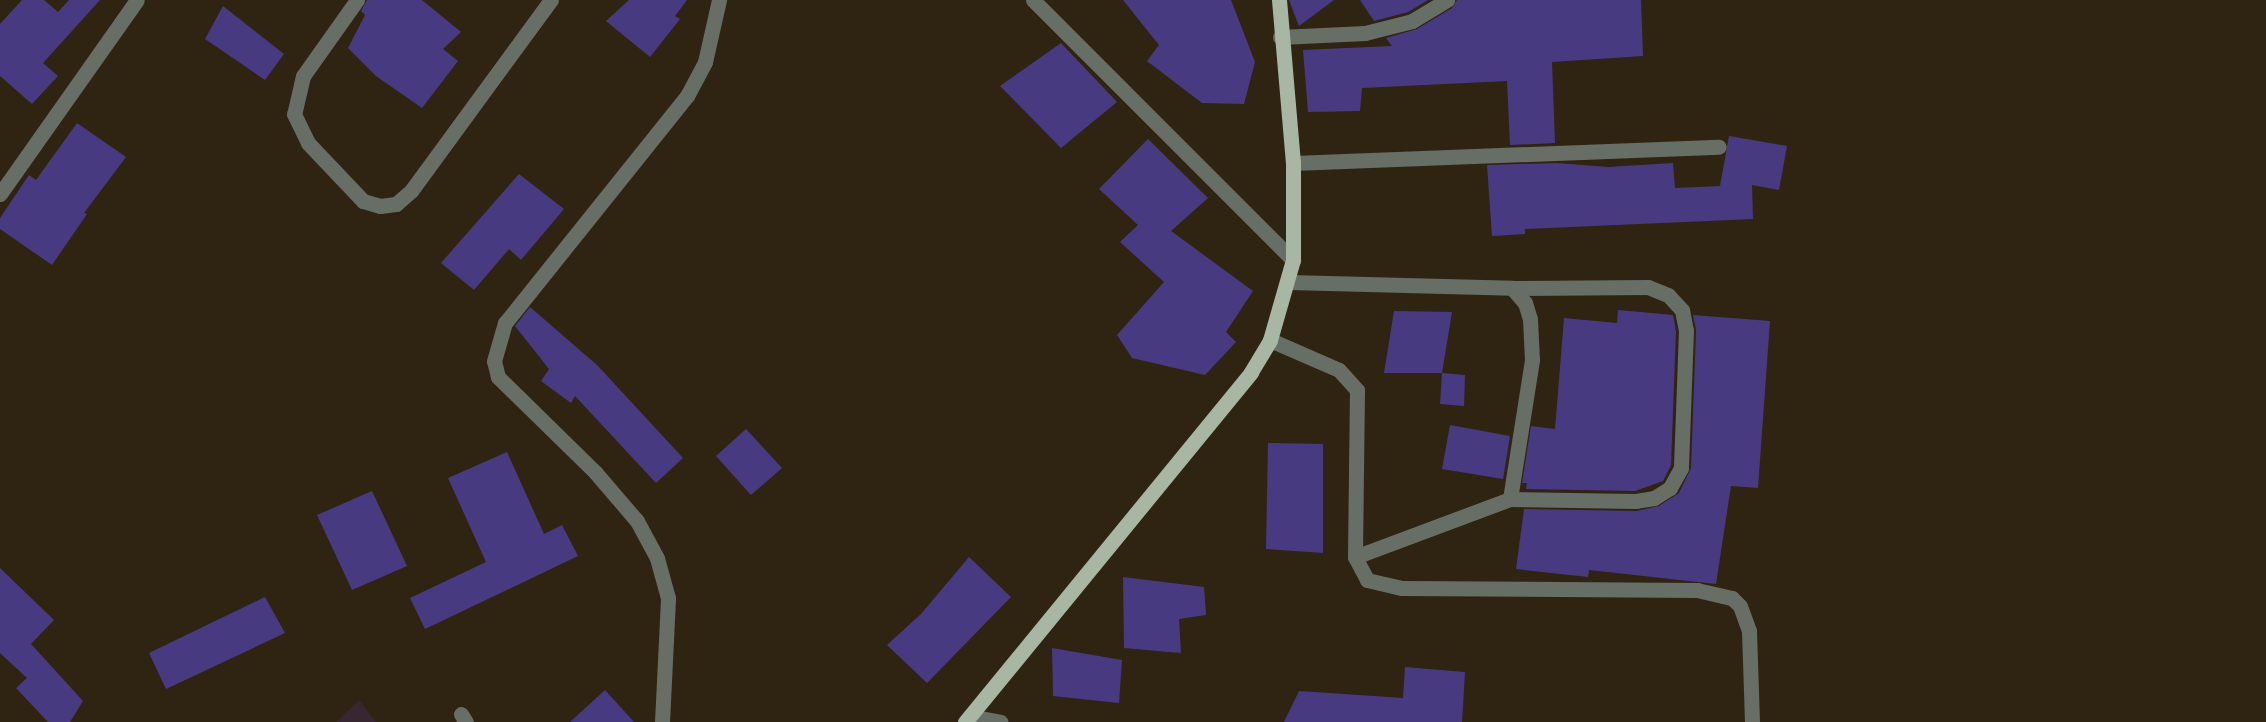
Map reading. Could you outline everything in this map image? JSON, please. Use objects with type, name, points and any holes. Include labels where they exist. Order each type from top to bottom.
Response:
[{"type":"main road","points":[[968,719],[1251,372],[1270,340],[1289,282],[1293,260],[1293,163],[1280,37],[1279,0]]},
{"type":"street","points":[[0,194],[137,0]]},
{"type":"street","points":[[357,0],[303,76],[294,114],[308,143],[363,201],[380,206],[396,204],[411,191],[551,0]]},
{"type":"street","points":[[662,722],[668,598],[657,558],[637,521],[595,472],[498,377],[494,361],[505,323],[687,96],[705,62],[719,0]]},
{"type":"street","points":[[1033,0],[1293,260]]},
{"type":"street","points":[[1280,37],[1365,33],[1412,21],[1447,0]]},
{"type":"street","points":[[1293,163],[1719,147]]},
{"type":"street","points":[[1289,282],[1512,288],[1648,287],[1668,295],[1682,310],[1686,330],[1681,468],[1670,488],[1654,498],[1636,501],[1510,499],[1355,557]]},
{"type":"street","points":[[1510,499],[1532,360],[1530,319],[1525,303],[1512,288]]},
{"type":"street","points":[[1270,340],[1339,370],[1357,390],[1355,557],[1367,580],[1402,588],[1697,590],[1732,598],[1740,606],[1749,631],[1752,722]]},
{"type":"street","points":[[968,719],[1000,722]]},
{"type":"shaded area","points":[[359,700],[376,722],[336,722]]},
{"type":"building","points":[[22,0],[44,0],[58,12],[69,0],[100,0],[43,63],[58,76],[32,104],[0,76],[0,24]]},
{"type":"building","points":[[367,0],[422,0],[461,32],[443,49],[458,61],[422,108],[376,76],[348,48],[365,15],[361,11]]},
{"type":"building","points":[[629,0],[687,0],[675,16],[680,19],[650,57],[606,21]]},
{"type":"building","points":[[1123,0],[1231,0],[1255,62],[1244,104],[1202,103],[1147,61],[1159,45]]},
{"type":"building","points":[[1289,0],[1334,0],[1299,26]]},
{"type":"building","points":[[1360,0],[1428,0],[1408,12],[1374,21]]},
{"type":"building","points":[[1457,0],[1641,0],[1643,56],[1552,62],[1555,143],[1510,145],[1507,81],[1362,88],[1360,111],[1308,112],[1303,50],[1392,46],[1386,38],[1417,29],[1452,8]]},
{"type":"building","points":[[223,6],[284,54],[265,80],[205,39]]},
{"type":"building","points":[[1061,43],[1117,102],[1061,148],[1000,86]]},
{"type":"building","points":[[77,123],[126,157],[84,213],[87,214],[52,265],[0,229],[0,218],[29,175],[36,180]]},
{"type":"building","points":[[1729,136],[1787,146],[1779,190],[1752,185],[1753,219],[1525,229],[1525,234],[1492,236],[1487,165],[1556,163],[1608,167],[1673,163],[1675,188],[1720,186]]},
{"type":"building","points":[[1148,139],[1208,198],[1171,231],[1253,291],[1226,332],[1236,342],[1205,375],[1132,358],[1117,335],[1164,282],[1120,242],[1138,225],[1099,189]]},
{"type":"building","points":[[519,174],[564,209],[521,260],[509,249],[474,290],[441,263]]},
{"type":"building","points":[[530,307],[597,365],[683,458],[656,483],[575,396],[571,403],[541,381],[549,369],[515,326]]},
{"type":"building","points":[[1618,310],[1673,315],[1676,331],[1671,465],[1663,481],[1635,491],[1526,489],[1527,483],[1522,483],[1531,426],[1555,429],[1564,318],[1617,323]]},
{"type":"building","points":[[1394,311],[1452,312],[1442,373],[1384,373]]},
{"type":"building","points":[[1693,315],[1770,321],[1758,488],[1731,486],[1716,584],[1589,570],[1588,577],[1516,569],[1524,509],[1637,511],[1659,506],[1679,493],[1691,468],[1696,330]]},
{"type":"building","points":[[1442,373],[1465,375],[1464,406],[1440,404]]},
{"type":"building","points":[[1450,425],[1510,436],[1503,479],[1442,469]]},
{"type":"building","points":[[746,429],[782,468],[751,495],[716,456]]},
{"type":"building","points":[[1268,443],[1323,444],[1323,553],[1266,549]]},
{"type":"building","points":[[507,452],[544,534],[562,525],[578,556],[425,629],[410,598],[486,562],[448,478]]},
{"type":"building","points":[[372,491],[407,566],[352,590],[317,515]]},
{"type":"building","points":[[969,557],[1011,597],[927,683],[887,645],[921,614]]},
{"type":"building","points":[[0,568],[54,620],[31,644],[83,701],[70,722],[48,722],[16,688],[27,678],[0,653]]},
{"type":"building","points":[[1123,577],[1204,587],[1206,615],[1179,619],[1181,653],[1124,648]]},
{"type":"building","points":[[265,597],[285,633],[166,689],[149,653]]},
{"type":"building","points":[[1052,648],[1122,660],[1119,703],[1053,696]]},
{"type":"building","points":[[1405,667],[1465,672],[1462,722],[1284,722],[1299,691],[1403,698]]},
{"type":"building","points":[[605,690],[634,722],[570,722]]}]
